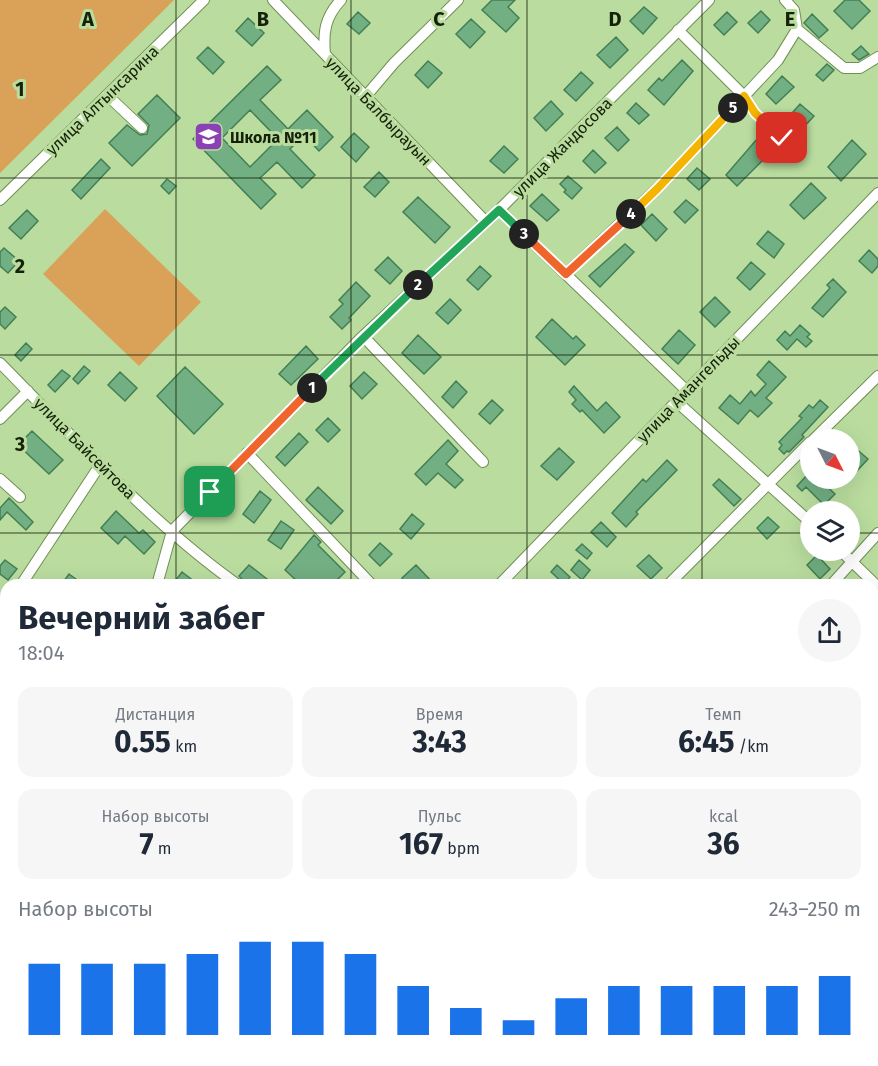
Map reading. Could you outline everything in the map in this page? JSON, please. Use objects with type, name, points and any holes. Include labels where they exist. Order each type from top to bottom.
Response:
[{"type":"street","name":"улица Алтынсарина","points":[[0,200],[204,0]]},
{"type":"street","name":"улица Балбырауын","points":[[273,0],[486,222]]},
{"type":"street","points":[[324,54],[323,33],[326,23],[332,9],[341,0]]},
{"type":"street","points":[[366,96],[394,63],[458,0]]},
{"type":"street","name":"улица Жандосова","points":[[159,579],[172,531],[363,336],[499,210],[709,0]]},
{"type":"street","points":[[785,0],[794,10],[797,28],[844,68],[860,68],[878,57]]},
{"type":"street","points":[[566,274],[658,188],[778,60],[797,28]]},
{"type":"street","points":[[678,30],[744,96],[755,113],[782,138]]},
{"type":"street","points":[[107,95],[142,128]]},
{"type":"street","name":"улица Амангельды","points":[[505,579],[878,193]]},
{"type":"street","points":[[499,210],[686,390]]},
{"type":"street","points":[[363,336],[483,462]]},
{"type":"street","name":"улица Байсейтова","points":[[0,363],[100,465],[172,531],[229,579]]},
{"type":"street","points":[[824,429],[878,376]]},
{"type":"street","points":[[0,419],[28,392]]},
{"type":"street","points":[[676,401],[800,513]]},
{"type":"street","points":[[674,579],[800,452]]},
{"type":"street","points":[[248,453],[366,579]]},
{"type":"street","points":[[25,579],[100,465]]},
{"type":"street","points":[[0,479],[20,497]]},
{"type":"street","points":[[860,552],[878,533]]},
{"type":"street","points":[[836,579],[851,561],[870,579]]},
{"type":"shaded area","points":[[0,0],[174,0],[0,173]]},
{"type":"shaded area","points":[[105,209],[201,302],[139,366],[43,274]]},
{"type":"building","points":[[492,0],[515,0],[508,7],[519,18],[506,32],[482,10]]},
{"type":"building","points":[[845,0],[859,0],[870,11],[852,29],[834,11]]},
{"type":"building","points":[[644,7],[657,18],[643,34],[630,21]]},
{"type":"building","points":[[761,11],[770,20],[758,33],[748,23]]},
{"type":"building","points":[[358,12],[370,23],[359,34],[347,24]]},
{"type":"building","points":[[727,12],[737,22],[724,35],[714,25]]},
{"type":"building","points":[[812,14],[828,30],[819,38],[804,23]]},
{"type":"building","points":[[248,18],[264,33],[252,46],[236,31]]},
{"type":"building","points":[[471,19],[485,32],[470,48],[456,34]]},
{"type":"building","points":[[616,37],[628,50],[610,68],[597,55]]},
{"type":"building","points":[[861,46],[869,54],[859,60],[852,54]]},
{"type":"building","points":[[208,47],[224,62],[213,74],[197,58]]},
{"type":"building","points":[[682,60],[693,71],[664,105],[648,90],[659,78],[662,81]]},
{"type":"building","points":[[428,61],[442,73],[428,88],[415,75]]},
{"type":"building","points":[[827,64],[834,70],[823,81],[816,75]]},
{"type":"building","name":"Школа №11","points":[[267,66],[281,80],[260,100],[288,129],[307,110],[333,137],[319,151],[304,135],[290,149],[315,175],[302,188],[277,162],[260,178],[276,194],[261,209],[193,139]],"holes":[[[250,110],[278,139],[250,167],[222,138]]]},
{"type":"building","points":[[581,72],[593,83],[576,101],[564,90]]},
{"type":"building","points":[[782,76],[794,87],[776,104],[766,94]]},
{"type":"building","points":[[157,95],[180,118],[132,166],[109,143],[127,125],[140,135],[147,134],[149,125],[138,114]]},
{"type":"building","points":[[551,101],[563,114],[546,131],[534,118]]},
{"type":"building","points":[[636,103],[649,115],[639,124],[627,113]]},
{"type":"building","points":[[800,104],[814,116],[803,128],[795,120],[798,117],[793,112]]},
{"type":"building","points":[[617,127],[629,140],[618,151],[605,138]]},
{"type":"building","points":[[354,133],[369,147],[356,162],[341,147]]},
{"type":"building","points":[[757,139],[770,153],[737,186],[726,175]]},
{"type":"building","points":[[852,140],[866,154],[841,181],[828,167]]},
{"type":"building","points":[[504,146],[518,159],[504,173],[490,161]]},
{"type":"building","points":[[593,150],[606,163],[595,173],[583,161]]},
{"type":"building","points":[[101,159],[110,168],[81,199],[72,190]]},
{"type":"building","points":[[697,168],[710,179],[699,190],[687,179]]},
{"type":"building","points":[[379,172],[389,182],[375,197],[364,187]]},
{"type":"building","points":[[568,176],[582,188],[572,199],[564,192],[566,190],[560,184]]},
{"type":"building","points":[[167,179],[176,186],[169,194],[161,186]]},
{"type":"building","points":[[811,183],[826,198],[804,219],[790,205]]},
{"type":"building","points":[[542,194],[559,210],[547,221],[530,206]]},
{"type":"building","points":[[418,197],[450,227],[435,243],[403,212]]},
{"type":"building","points":[[686,200],[698,210],[685,223],[674,212]]},
{"type":"building","points":[[27,210],[38,221],[21,239],[9,228]]},
{"type":"building","points":[[652,214],[667,229],[656,241],[641,225]]},
{"type":"building","points":[[768,231],[784,244],[774,258],[757,244]]},
{"type":"building","points":[[625,244],[634,252],[600,287],[589,276]]},
{"type":"building","points":[[4,248],[19,261],[8,273],[0,266],[0,252]]},
{"type":"building","points":[[869,250],[878,259],[878,266],[872,273],[859,261]]},
{"type":"building","points":[[388,257],[402,271],[390,284],[375,270]]},
{"type":"building","points":[[751,262],[765,274],[750,290],[737,278]]},
{"type":"building","points":[[480,266],[491,276],[478,290],[467,280]]},
{"type":"building","points":[[833,279],[846,292],[823,317],[812,308],[830,288],[827,285]]},
{"type":"building","points":[[356,282],[370,296],[342,329],[330,317],[343,304],[339,300]]},
{"type":"building","points":[[715,297],[730,312],[715,327],[700,312]]},
{"type":"building","points":[[450,299],[461,310],[448,324],[436,313]]},
{"type":"building","points":[[5,307],[16,317],[5,329],[0,324],[0,312]]},
{"type":"building","points":[[552,319],[573,339],[576,336],[585,345],[565,365],[536,337]]},
{"type":"building","points":[[800,325],[810,334],[807,337],[812,341],[806,347],[797,339],[787,350],[777,340],[785,331],[790,336]]},
{"type":"building","points":[[679,330],[695,345],[678,364],[662,349]]},
{"type":"building","points":[[418,335],[441,357],[424,374],[402,353]]},
{"type":"building","points":[[26,343],[32,349],[21,361],[15,355]]},
{"type":"building","points":[[306,346],[318,359],[291,385],[279,374]]},
{"type":"building","points":[[769,361],[786,377],[766,398],[772,403],[758,417],[750,410],[738,424],[719,408],[730,395],[740,404],[751,391],[755,396],[766,384],[757,375]]},
{"type":"building","points":[[84,366],[90,371],[78,384],[73,379]]},
{"type":"building","points":[[185,367],[223,404],[194,434],[157,396]]},
{"type":"building","points":[[62,370],[70,376],[55,392],[48,385]]},
{"type":"building","points":[[120,372],[137,388],[125,401],[108,385]]},
{"type":"building","points":[[364,372],[377,384],[362,399],[350,386]]},
{"type":"building","points":[[456,381],[467,392],[453,408],[442,397]]},
{"type":"building","points":[[574,386],[597,411],[606,402],[620,417],[604,433],[582,410],[580,412],[572,404],[576,400],[569,392]]},
{"type":"building","points":[[492,400],[503,410],[490,424],[479,414]]},
{"type":"building","points":[[820,400],[828,407],[808,429],[800,429],[800,441],[784,454],[779,449],[782,445],[779,442],[802,418],[799,416],[809,405],[813,408]]},
{"type":"building","points":[[328,418],[340,430],[328,442],[316,430]]},
{"type":"building","points":[[32,431],[63,460],[49,474],[18,445]]},
{"type":"building","points":[[299,433],[308,442],[285,466],[276,457]]},
{"type":"building","points":[[448,440],[458,451],[446,464],[463,480],[455,488],[438,473],[426,485],[415,474]]},
{"type":"building","points":[[559,448],[574,462],[557,480],[541,466]]},
{"type":"building","points":[[860,452],[868,459],[860,468]]},
{"type":"building","points":[[667,460],[677,470],[636,512],[638,514],[626,527],[612,513],[643,479],[646,482]]},
{"type":"building","points":[[719,479],[741,499],[734,506],[713,485]]},
{"type":"building","points":[[318,487],[343,511],[331,524],[306,500]]},
{"type":"building","points":[[808,489],[830,489],[835,494],[828,501],[820,501]]},
{"type":"building","points":[[260,491],[271,500],[254,523],[243,514]]},
{"type":"building","points":[[9,498],[33,522],[26,530],[7,512],[0,520],[0,508]]},
{"type":"building","points":[[116,511],[139,533],[143,530],[155,542],[144,554],[125,536],[118,544],[101,528]]},
{"type":"building","points":[[412,514],[424,524],[411,539],[400,529]]},
{"type":"building","points":[[768,517],[779,527],[767,539],[757,528]]},
{"type":"building","points":[[281,521],[294,530],[281,549],[268,540]]},
{"type":"building","points":[[601,522],[616,537],[607,547],[591,532]]},
{"type":"building","points":[[314,535],[321,542],[318,545],[345,572],[338,579],[295,579],[285,570]]},
{"type":"building","points":[[380,543],[392,554],[380,566],[369,555]]},
{"type":"building","points":[[582,544],[592,553],[587,559],[576,550]]},
{"type":"building","points":[[649,555],[662,568],[651,579],[637,566]]},
{"type":"building","points":[[5,560],[17,569],[7,579],[0,574],[0,566]]},
{"type":"building","points":[[579,560],[590,570],[581,579],[571,570]]},
{"type":"building","points":[[811,561],[823,561],[830,569],[820,579],[807,565]]},
{"type":"building","points":[[249,565],[267,579],[242,579],[239,576]]},
{"type":"building","points":[[416,565],[429,579],[403,579]]},
{"type":"building","points":[[557,565],[570,577],[559,579],[551,572]]},
{"type":"building","points":[[182,572],[191,579],[177,579]]},
{"type":"building","points":[[69,574],[76,579],[65,579]]},
{"type":"place","name":"Школа №11","points":[[209,137]]},
{"type":"route","points":[[210,492],[360,339],[499,210],[566,274],[658,188],[744,96],[755,113],[782,138]]}]
